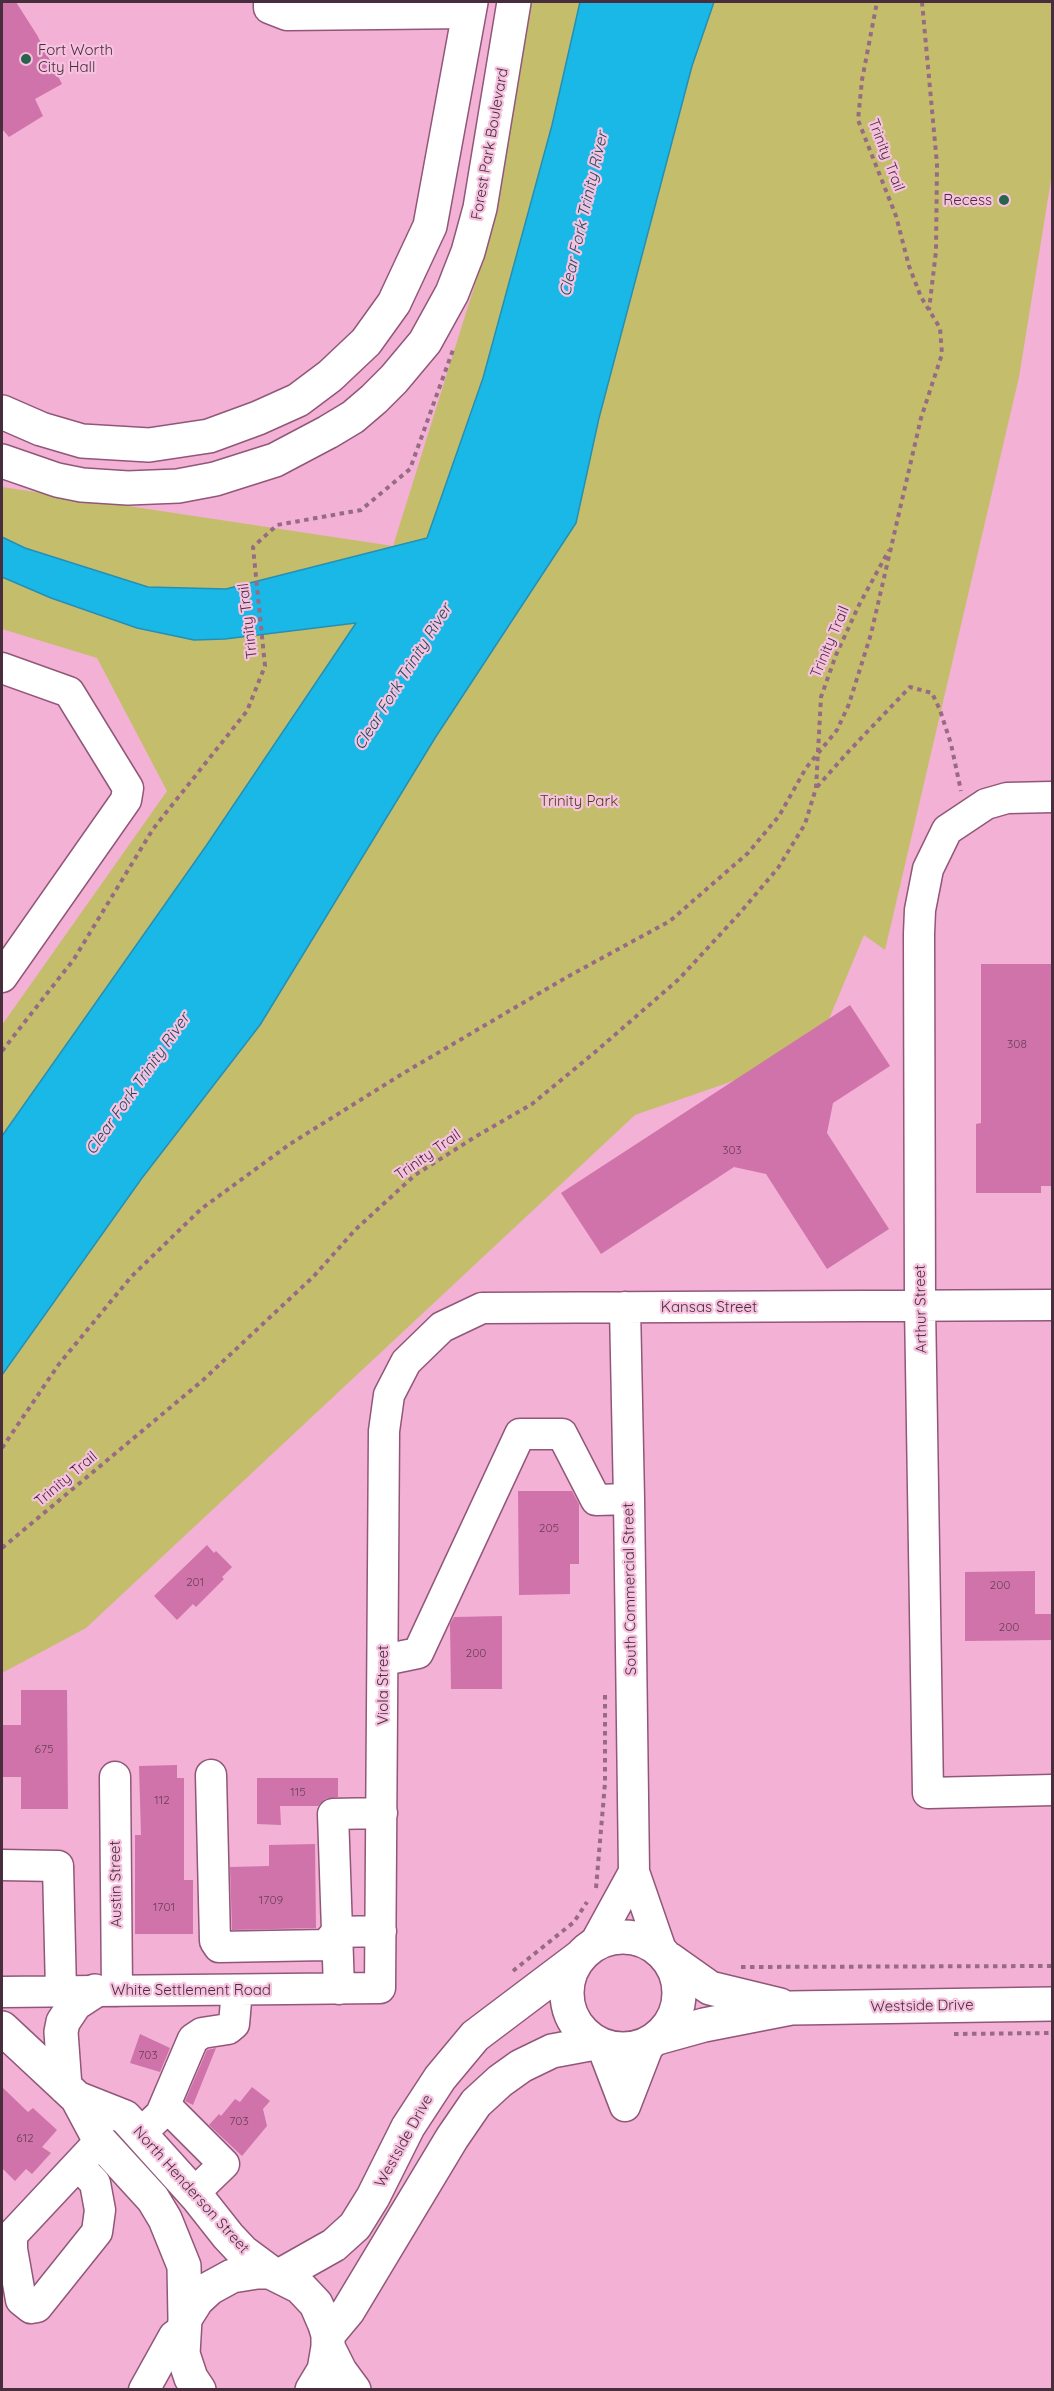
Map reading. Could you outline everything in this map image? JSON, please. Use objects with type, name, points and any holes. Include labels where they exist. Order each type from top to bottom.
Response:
[{"type":"main road","points":[[2,412],[40,429],[82,441],[149,445],[210,436],[258,418],[298,400],[330,376],[366,342],[394,303],[430,226],[470,8],[513,7]]},
{"type":"main road","name":"Forest Park Boulevard","points":[[2,461],[57,480],[82,485],[128,488],[178,486],[215,479],[275,460],[353,417],[374,399],[425,342],[452,293],[468,252],[480,208],[513,7]]},
{"type":"main road","points":[[629,1937],[645,1941],[666,1956],[676,1971],[680,1987],[679,2004],[674,2019],[664,2032],[653,2041],[634,2049],[616,2050],[599,2044],[584,2034],[573,2020],[567,2003],[567,1984],[573,1967],[587,1950],[613,1938],[629,1937]]},
{"type":"main road","name":"Westside Drive","points":[[275,2274],[334,2245],[355,2226],[373,2197],[408,2127],[440,2078],[475,2036],[587,1950]]},
{"type":"main road","name":"Westside Drive","points":[[666,1956],[710,1988],[791,2008]]},
{"type":"main road","points":[[71,2093],[61,2032],[63,2022],[75,2004],[106,1991]]},
{"type":"main road","name":"Westside Drive","points":[[653,2041],[704,2025],[791,2008],[1053,2004]]},
{"type":"main road","name":"North Henderson Street","points":[[2,2028],[71,2093],[100,2141],[137,2179],[165,2219],[184,2266],[183,2354],[191,2378],[200,2390]]},
{"type":"main road","points":[[312,2390],[324,2370],[328,2341],[452,2138],[476,2103],[521,2066],[552,2051],[599,2044]]},
{"type":"main road","name":"North Henderson Street","points":[[71,2093],[125,2117],[194,2193],[236,2244],[275,2274],[300,2287],[316,2304],[328,2341]]},
{"type":"main road","points":[[185,2324],[197,2301],[217,2284],[232,2276],[275,2274]]},
{"type":"main road","points":[[328,2341],[340,2371],[354,2390]]},
{"type":"street","points":[[269,2],[269,8],[287,15],[336,8],[470,8]]},
{"type":"street","points":[[2,668],[69,692],[128,788],[126,800],[2,977]]},
{"type":"street","points":[[957,822],[986,804],[1007,798],[1053,797]]},
{"type":"street","name":"Arthur Street","points":[[957,822],[928,868],[920,910],[920,1305],[928,1793],[1053,1790]]},
{"type":"street","name":"Kansas Street","points":[[395,1383],[406,1362],[442,1327],[482,1308],[1053,1305]]},
{"type":"street","name":"South Commercial Street","points":[[625,1307],[634,1872],[666,1956]]},
{"type":"street","name":"Viola Street","points":[[380,1988],[384,1431],[389,1395],[395,1383]]},
{"type":"street","points":[[384,1660],[418,1653],[520,1434],[562,1434],[596,1500],[629,1499]]},
{"type":"street","points":[[141,2133],[161,2114],[193,2039],[202,2033],[228,2029],[234,2024],[229,1990],[219,1947],[215,1941],[211,1775]]},
{"type":"street","name":"Austin Street","points":[[106,1991],[114,1777]]},
{"type":"street","points":[[339,1989],[333,1815],[382,1813]]},
{"type":"street","points":[[2,1865],[58,1866],[61,1991]]},
{"type":"street","name":"South Commercial Street","points":[[587,1950],[634,1872]]},
{"type":"street","points":[[219,1947],[326,1945],[337,1932],[381,1931]]},
{"type":"street","points":[[274,1946],[276,1989]]},
{"type":"street","name":"White Settlement Road","points":[[2,1992],[380,1988]]},
{"type":"street","points":[[599,2044],[625,2106],[653,2041]]},
{"type":"street","points":[[165,2105],[224,2164],[194,2193]]},
{"type":"street","points":[[78,2165],[100,2141]]},
{"type":"street","points":[[144,2390],[174,2336],[185,2324]]},
{"type":"path","name":"Trinity Trail","points":[[2,1448],[58,1364],[131,1277],[201,1209],[290,1144],[402,1074],[567,977],[669,921],[748,853],[779,816],[806,768],[837,730],[849,704],[872,634],[921,418],[942,354],[940,328],[921,297],[909,266],[896,216],[858,120],[862,80],[877,2]]},
{"type":"path","points":[[922,2],[937,164],[936,251],[929,311]]},
{"type":"path","name":"Trinity Trail","points":[[2,1548],[202,1381],[314,1276],[355,1230],[416,1175],[532,1104],[679,979],[778,868],[805,824],[816,788],[821,697],[840,645],[890,547]]},
{"type":"path","name":"Trinity Trail","points":[[2,1051],[74,959],[153,829],[247,711],[265,666],[255,573]]},
{"type":"path","points":[[816,788],[910,687],[932,693],[940,710],[951,744],[957,822]]},
{"type":"path","points":[[596,1889],[605,1783],[605,1691]]},
{"type":"path","points":[[513,1971],[574,1922],[590,1898]]},
{"type":"path","points":[[733,1967],[1053,1966]]},
{"type":"green space","name":"Trinity Park","points":[[524,2],[1052,2],[1052,174],[1019,377],[885,950],[864,935],[829,1019],[736,1080],[635,1115],[86,1628],[2,1673],[2,1025],[167,791],[97,658],[2,629],[2,487],[393,546],[491,233]]},
{"type":"water","name":"Clear Fork Trinity River","points":[[580,2],[714,2],[692,66],[599,418],[576,523],[435,738],[260,1025],[142,1178],[2,1375],[2,1136],[206,846],[356,623],[225,639],[194,640],[137,628],[51,598],[2,577],[2,537],[25,548],[148,587],[226,589],[427,538],[483,378],[552,125]]},
{"type":"building","name":"Fort Worth City Hall","points":[[2,2],[16,2],[37,35],[62,84],[35,99],[43,116],[9,137],[2,129]]},
{"type":"building","points":[[981,964],[1053,964],[1053,1186],[1041,1186],[1041,1193],[976,1193],[976,1124],[981,1123]]},
{"type":"building","points":[[850,1005],[890,1066],[833,1103],[827,1133],[889,1229],[827,1269],[766,1174],[734,1167],[601,1254],[561,1193]]},
{"type":"building","points":[[518,1491],[572,1491],[579,1504],[579,1564],[570,1564],[570,1594],[519,1595]]},
{"type":"building","points":[[207,1545],[232,1567],[222,1577],[224,1579],[196,1607],[193,1604],[177,1620],[154,1596]]},
{"type":"building","points":[[1035,1571],[1035,1614],[1053,1614],[1053,1640],[965,1641],[965,1572]]},
{"type":"building","points":[[502,1616],[502,1689],[451,1689],[450,1624],[454,1617]]},
{"type":"building","points":[[21,1690],[67,1690],[68,1809],[21,1809],[21,1777],[2,1777],[2,1725],[21,1725]]},
{"type":"building","points":[[177,1765],[177,1778],[184,1778],[184,1880],[193,1880],[193,1934],[135,1934],[135,1835],[141,1835],[139,1766]]},
{"type":"building","points":[[257,1778],[338,1778],[338,1797],[325,1799],[318,1806],[280,1806],[281,1825],[257,1824]]},
{"type":"building","points":[[315,1844],[316,1928],[232,1930],[230,1867],[269,1866],[269,1845]]},
{"type":"building","points":[[140,2034],[170,2048],[160,2072],[130,2063]]},
{"type":"building","points":[[216,2048],[193,2105],[185,2101],[207,2050]]},
{"type":"building","points":[[2,2087],[28,2112],[33,2108],[57,2130],[42,2147],[51,2153],[32,2174],[26,2169],[15,2181],[2,2168]]},
{"type":"building","points":[[252,2087],[270,2101],[263,2109],[267,2126],[242,2156],[209,2125],[219,2114],[221,2116],[235,2099],[240,2102]]},
{"type":"place","name":"Fort Worth City Hall","points":[[26,59]]},
{"type":"place","name":"Recess","points":[[1004,200]]}]
